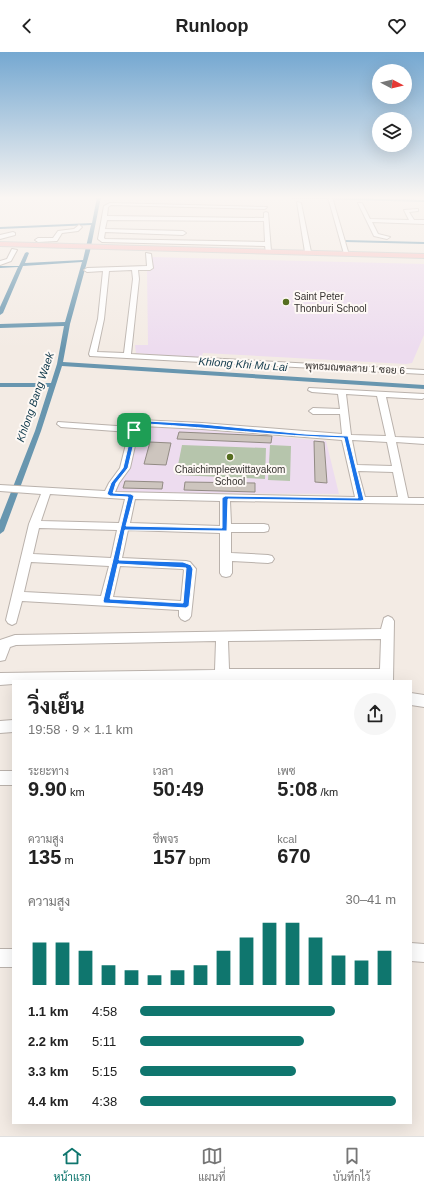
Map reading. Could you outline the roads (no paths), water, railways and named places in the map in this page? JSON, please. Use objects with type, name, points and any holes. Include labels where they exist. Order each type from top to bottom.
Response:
[{"type":"main road","points":[[66,248],[73,249]]},
{"type":"main road","points":[[100,250],[148,248]]},
{"type":"main road","points":[[250,248],[347,256],[424,260]]},
{"type":"main road","points":[[0,250],[73,249],[148,254],[347,256],[424,255]]},
{"type":"street","points":[[307,248],[308,252]]},
{"type":"street","points":[[344,248],[347,256]]},
{"type":"street","points":[[1,263],[9,260],[14,250]]},
{"type":"street","points":[[87,270],[104,268],[150,268],[148,254]]},
{"type":"street","name":"พุทธมณฑลสาย 1 ซอย 6","points":[[104,268],[101,319],[93,354],[424,372]]},
{"type":"street","points":[[127,356],[136,279],[135,268]]},
{"type":"street","points":[[312,390],[422,396]]},
{"type":"street","points":[[342,392],[346,437],[361,500]]},
{"type":"street","points":[[381,394],[404,501]]},
{"type":"street","points":[[313,411],[344,412]]},
{"type":"street","points":[[110,494],[114,483],[125,468],[134,430],[138,424],[147,423],[202,426],[305,435],[424,441]]},
{"type":"street","points":[[61,424],[134,430]]},
{"type":"street","points":[[353,468],[397,469]]},
{"type":"street","points":[[0,488],[131,496],[424,501]]},
{"type":"street","points":[[12,620],[34,524],[47,490]]},
{"type":"street","points":[[106,601],[131,496]]},
{"type":"street","points":[[225,498],[226,573]]},
{"type":"street","points":[[34,524],[123,528],[264,528]]},
{"type":"street","points":[[226,557],[268,559]]},
{"type":"street","points":[[18,596],[106,601],[186,611],[190,569],[189,566],[183,564],[27,558]]},
{"type":"street","points":[[0,656],[5,644],[15,640],[222,636],[388,628],[386,678],[0,680]]},
{"type":"street","points":[[222,636],[222,678]]},
{"type":"street","points":[[412,699],[424,701]]},
{"type":"street","points":[[0,726],[12,726]]},
{"type":"street","points":[[0,778],[12,778]]},
{"type":"street","points":[[412,952],[424,953]]},
{"type":"street","points":[[0,958],[12,958]]},
{"type":"waterway","name":"Khlong Bang Waek","points":[[67,324],[89,248]]},
{"type":"waterway","points":[[22,265],[27,253]]},
{"type":"waterway","points":[[22,265],[85,261]]},
{"type":"waterway","points":[[0,313],[22,265]]},
{"type":"waterway","points":[[0,267],[17,266]]},
{"type":"waterway","points":[[0,326],[67,324]]},
{"type":"waterway","name":"Khlong Bang Waek","points":[[60,364],[67,324]]},
{"type":"waterway","name":"Khlong Bang Waek","points":[[0,531],[38,431],[60,364]]},
{"type":"waterway","name":"Khlong Khi Mu Lai","points":[[60,364],[424,387]]},
{"type":"waterway","points":[[0,385],[53,385]]},
{"type":"place","name":"Saint Peter Thonburi School","points":[[286,302]]},
{"type":"place","name":"Chaichimpleewittayakom School","points":[[230,457]]}]
